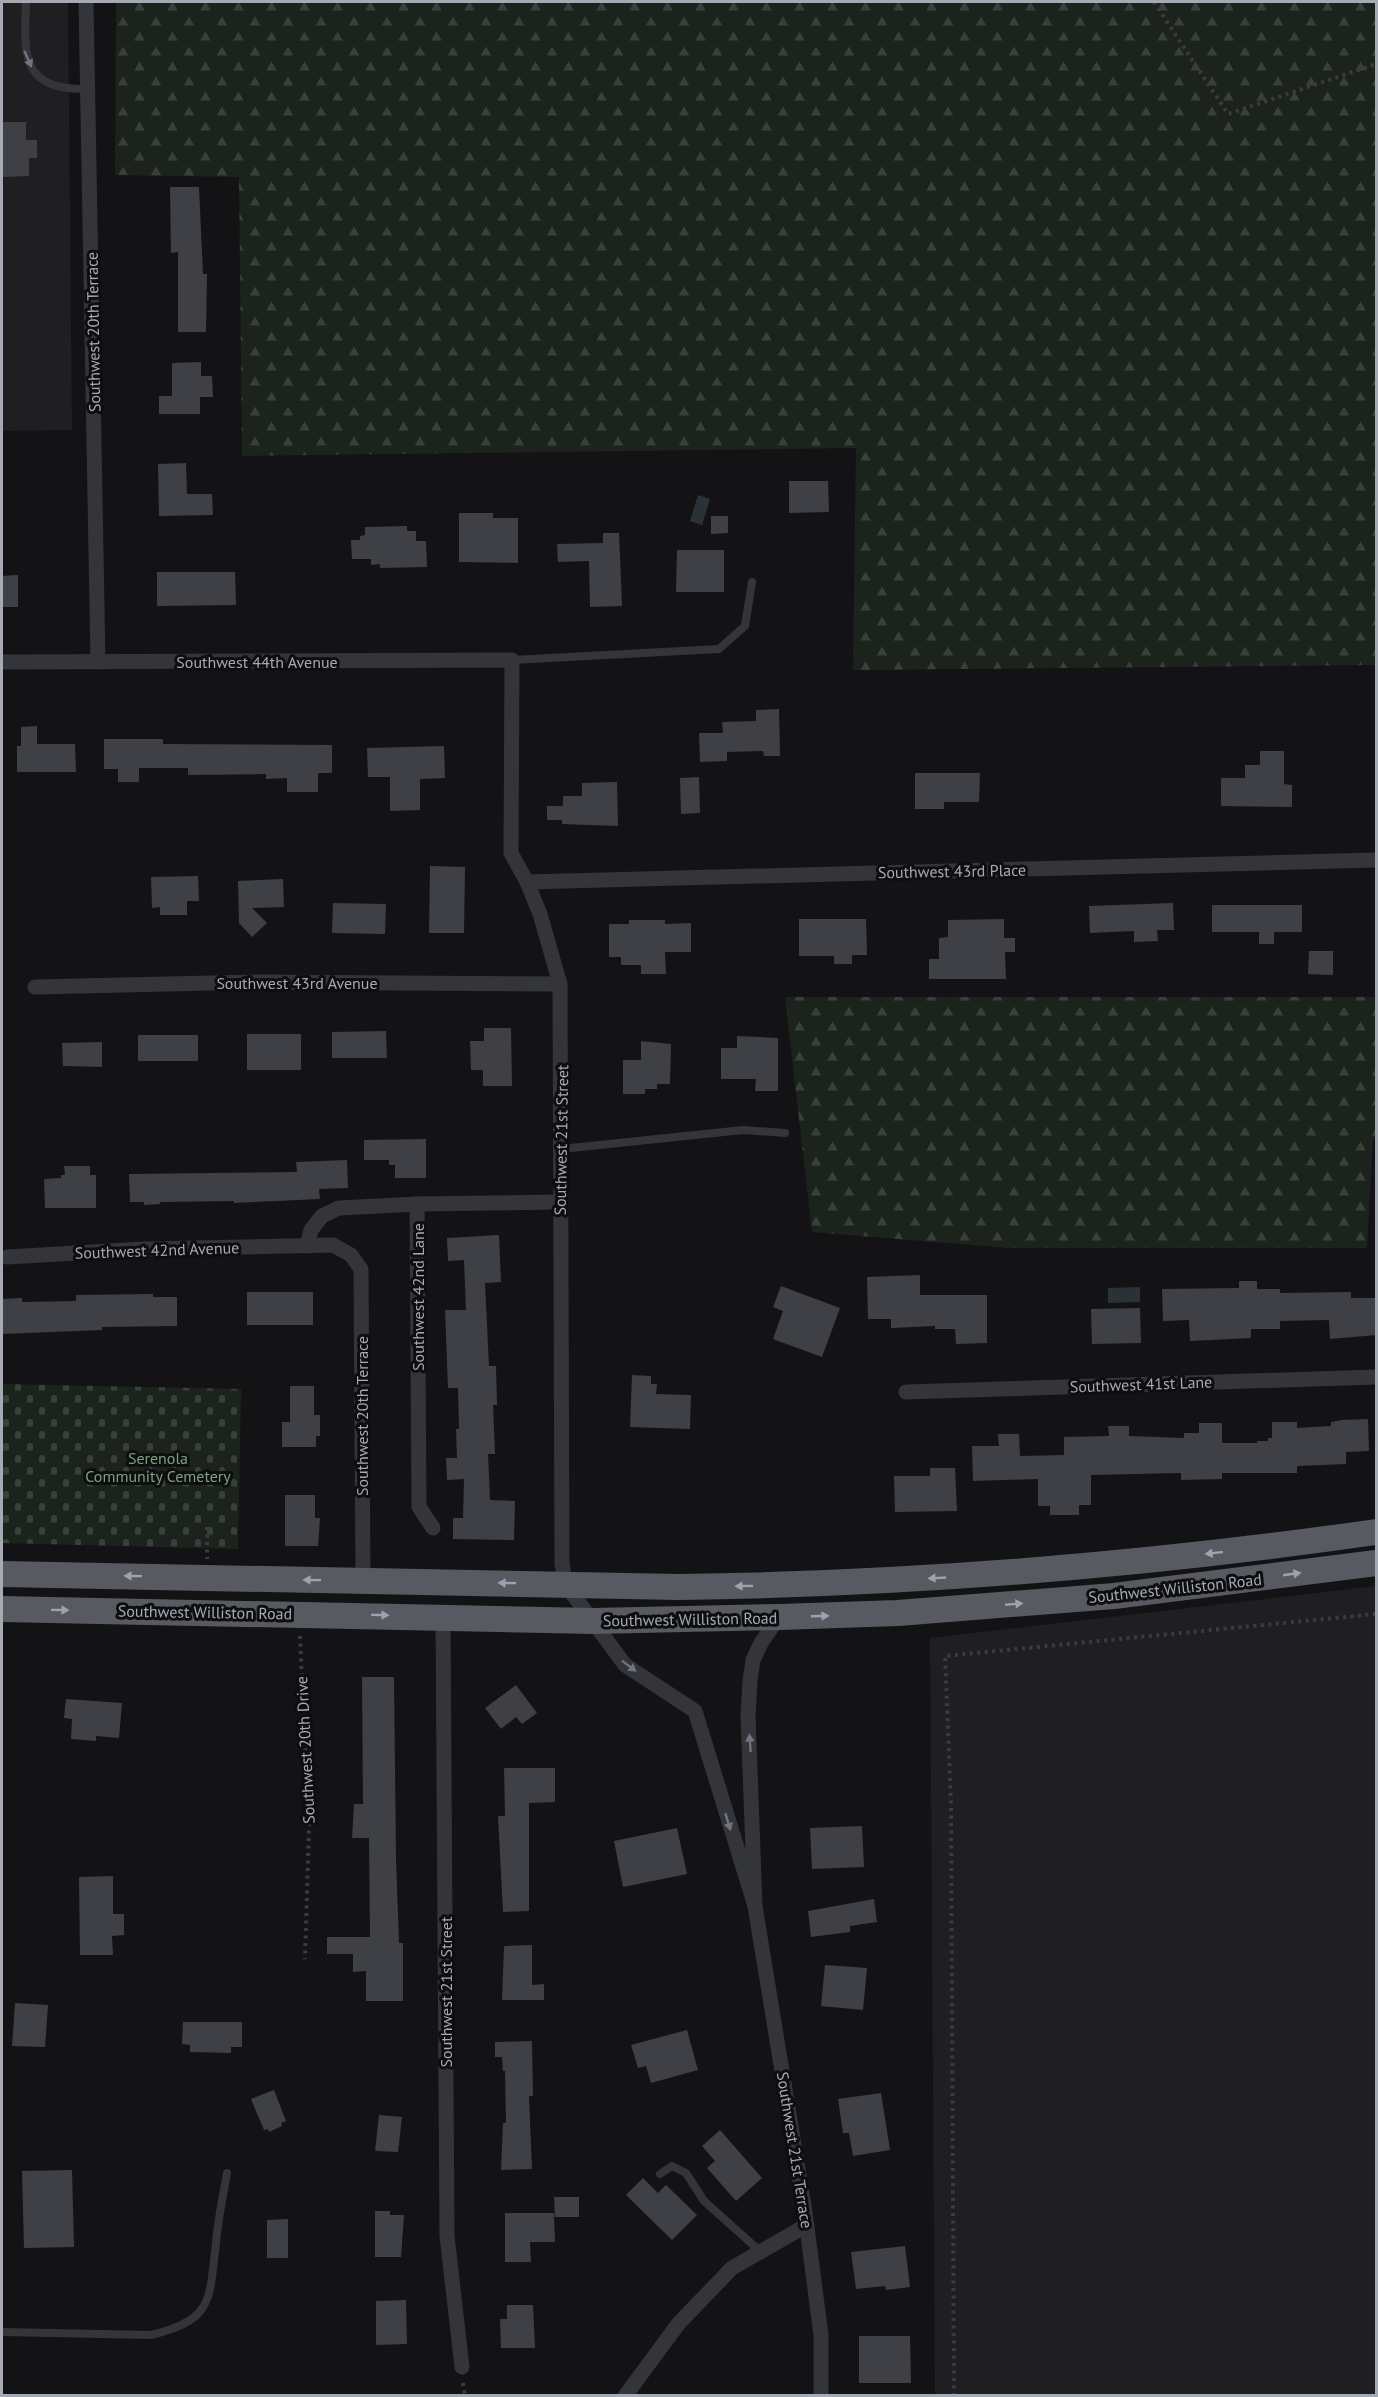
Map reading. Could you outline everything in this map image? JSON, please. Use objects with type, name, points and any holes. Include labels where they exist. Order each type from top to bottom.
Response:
[{"type":"highway","name":"Southwest Williston Road","points":[[2,1574],[566,1585],[765,1586],[959,1576],[1110,1564],[1377,1532]]},
{"type":"highway","name":"Southwest Williston Road","points":[[2,1609],[443,1616],[593,1621],[779,1617],[909,1612],[1114,1596],[1377,1563]]},
{"type":"street","name":"Southwest 20th Terrace","points":[[86,2],[98,662]]},
{"type":"street","name":"Southwest 44th Avenue","points":[[2,662],[513,660]]},
{"type":"street","name":"Southwest 21st Street","points":[[513,660],[511,853],[527,882],[546,933],[560,984],[562,1564],[566,1585],[593,1621]]},
{"type":"street","name":"Southwest 43rd Place","points":[[527,882],[1377,860]]},
{"type":"street","name":"Southwest 43rd Avenue","points":[[35,987],[258,982],[560,984]]},
{"type":"street","name":"Southwest 42nd Lane","points":[[433,1528],[419,1507],[417,1204],[561,1202]]},
{"type":"street","points":[[307,1245],[311,1230],[322,1216],[339,1208],[417,1204]]},
{"type":"street","name":"Southwest 42nd Avenue","points":[[6,1257],[307,1245],[333,1245],[351,1255]]},
{"type":"street","name":"Southwest 20th Terrace","points":[[351,1255],[361,1269],[363,1581]]},
{"type":"street","name":"Southwest 41st Lane","points":[[906,1392],[1377,1377]]},
{"type":"street","name":"Southwest 21st Street","points":[[443,1616],[447,2236],[462,2367]]},
{"type":"street","name":"Southwest 21st Terrace","points":[[779,1617],[761,1643],[753,1660],[750,1681],[748,1715],[755,1906],[807,2225],[821,2335],[821,2396]]},
{"type":"street","name":"Southwest 21st Terrace","points":[[593,1621],[625,1665],[695,1711],[755,1906]]},
{"type":"street","points":[[625,2396],[679,2323],[732,2268],[807,2225]]},
{"type":"lane","points":[[26,2],[24,50],[30,66],[46,83],[74,89],[88,89]]},
{"type":"lane","points":[[513,660],[719,649],[744,626],[752,582]]},
{"type":"lane","points":[[561,1149],[743,1130],[785,1133]]},
{"type":"lane","points":[[660,2174],[672,2166],[686,2173],[704,2201],[760,2252]]},
{"type":"lane","points":[[2,2332],[152,2335],[170,2330],[192,2319],[211,2293],[226,2173]]},
{"type":"path","points":[[1154,2],[1228,114],[1377,64]]},
{"type":"path","points":[[207,1527],[208,1578]]},
{"type":"path","name":"Southwest 20th Drive","points":[[301,1614],[306,1766],[310,1795],[305,1959]]},
{"type":"path","points":[[954,2396],[951,1803],[945,1656],[1377,1614]]},
{"type":"shaded area","points":[[2,2],[68,2],[72,430],[2,431]]},
{"type":"shaded area","points":[[698,495],[710,499],[702,525],[690,521]]},
{"type":"shaded area","points":[[1140,1287],[1140,1302],[1108,1303],[1108,1288]]},
{"type":"shaded area","points":[[1376,1586],[1376,2395],[935,2395],[930,1638]]},
{"type":"green space","points":[[116,2],[1376,2],[1376,665],[853,670],[856,448],[242,456],[239,177],[115,175]]},
{"type":"green space","points":[[785,997],[1376,997],[1376,1138],[1373,1139],[1367,1248],[1009,1248],[812,1232]]},
{"type":"green space","name":"Serenola Community Cemetery","points":[[2,1384],[241,1389],[238,1549],[2,1543]]},
{"type":"building","points":[[2,122],[26,122],[26,140],[37,140],[37,158],[29,158],[29,176],[2,177]]},
{"type":"building","points":[[170,187],[199,187],[203,274],[207,274],[206,332],[178,332],[178,252],[171,253]]},
{"type":"building","points":[[201,362],[201,376],[212,376],[213,397],[200,397],[200,414],[159,414],[159,396],[172,396],[172,363]]},
{"type":"building","points":[[186,463],[187,494],[212,494],[213,515],[159,516],[158,464]]},
{"type":"building","points":[[789,481],[828,481],[829,512],[789,513]]},
{"type":"building","points":[[459,513],[493,513],[493,518],[518,518],[518,563],[459,562]]},
{"type":"building","points":[[711,516],[728,516],[728,533],[711,534]]},
{"type":"building","points":[[407,526],[407,531],[416,531],[416,541],[426,541],[427,567],[380,568],[380,564],[371,565],[371,559],[352,559],[351,540],[360,540],[360,536],[365,535],[365,527]]},
{"type":"building","points":[[603,533],[619,533],[622,606],[590,607],[589,561],[558,562],[557,544],[603,543]]},
{"type":"building","points":[[677,550],[724,550],[724,592],[676,592]]},
{"type":"building","points":[[157,572],[235,572],[236,605],[157,606]]},
{"type":"building","points":[[18,575],[18,607],[2,607],[2,576]]},
{"type":"building","points":[[779,709],[780,756],[764,756],[763,751],[727,752],[727,761],[700,762],[699,733],[723,733],[722,722],[756,721],[756,710]]},
{"type":"building","points":[[37,726],[37,744],[75,744],[76,772],[17,772],[17,746],[21,746],[21,727]]},
{"type":"building","points":[[104,739],[163,739],[163,744],[332,745],[332,773],[318,773],[318,792],[287,792],[287,778],[266,779],[266,774],[188,775],[188,768],[139,768],[139,782],[118,782],[118,769],[104,769]]},
{"type":"building","points":[[444,746],[445,778],[420,779],[420,810],[390,811],[390,777],[368,777],[367,748]]},
{"type":"building","points":[[1260,751],[1284,751],[1284,784],[1292,785],[1292,807],[1221,806],[1221,778],[1245,778],[1245,765],[1260,765]]},
{"type":"building","points":[[915,773],[980,773],[979,802],[944,802],[944,809],[915,809]]},
{"type":"building","points":[[699,777],[700,813],[681,814],[680,778]]},
{"type":"building","points":[[617,782],[618,826],[562,824],[562,820],[547,820],[547,806],[563,806],[563,796],[582,796],[582,783]]},
{"type":"building","points":[[430,866],[465,867],[464,933],[429,933]]},
{"type":"building","points":[[198,876],[199,901],[187,901],[187,915],[160,915],[160,907],[152,908],[151,877]]},
{"type":"building","points":[[283,879],[284,907],[252,908],[267,923],[252,937],[239,923],[238,881]]},
{"type":"building","points":[[333,903],[386,904],[385,934],[332,933]]},
{"type":"building","points":[[1173,903],[1174,930],[1157,930],[1158,941],[1134,942],[1134,931],[1090,933],[1089,906]]},
{"type":"building","points":[[1212,905],[1302,905],[1302,932],[1274,932],[1274,944],[1259,944],[1259,932],[1212,932]]},
{"type":"building","points":[[799,919],[866,919],[867,955],[852,955],[852,964],[834,964],[834,956],[799,956]]},
{"type":"building","points":[[1004,919],[1004,938],[1015,938],[1015,952],[1005,952],[1006,979],[929,979],[929,959],[939,959],[939,938],[948,937],[948,920]]},
{"type":"building","points":[[629,920],[665,920],[665,924],[691,923],[691,952],[665,952],[666,974],[641,974],[641,965],[621,965],[621,957],[609,957],[609,924],[629,924]]},
{"type":"building","points":[[1309,951],[1333,951],[1333,975],[1308,974]]},
{"type":"building","points":[[484,1028],[511,1028],[512,1086],[483,1086],[483,1070],[471,1070],[470,1041],[484,1041]]},
{"type":"building","points":[[386,1031],[387,1058],[332,1058],[332,1032]]},
{"type":"building","points":[[247,1034],[301,1034],[301,1070],[247,1070]]},
{"type":"building","points":[[138,1035],[198,1035],[198,1061],[138,1061]]},
{"type":"building","points":[[737,1036],[778,1038],[778,1091],[755,1091],[756,1079],[721,1079],[721,1048],[737,1048]]},
{"type":"building","points":[[641,1041],[671,1044],[670,1084],[657,1084],[657,1089],[645,1089],[645,1094],[623,1094],[623,1060],[641,1060]]},
{"type":"building","points":[[102,1042],[102,1067],[63,1066],[62,1043]]},
{"type":"building","points":[[426,1139],[426,1178],[395,1178],[395,1165],[389,1165],[389,1160],[364,1160],[364,1140]]},
{"type":"building","points":[[347,1160],[348,1188],[319,1189],[320,1199],[234,1203],[234,1201],[160,1202],[160,1204],[144,1205],[144,1202],[130,1202],[129,1174],[297,1172],[296,1162]]},
{"type":"building","points":[[64,1166],[90,1166],[90,1175],[96,1175],[96,1208],[45,1208],[44,1179],[61,1178],[61,1175],[65,1175]]},
{"type":"building","points":[[499,1235],[501,1282],[485,1283],[489,1366],[496,1366],[497,1405],[493,1405],[495,1454],[488,1454],[490,1500],[515,1501],[514,1540],[453,1539],[453,1518],[463,1518],[464,1479],[447,1480],[446,1458],[457,1458],[456,1429],[459,1429],[458,1388],[448,1388],[445,1310],[466,1310],[464,1260],[448,1261],[447,1238]]},
{"type":"building","points":[[920,1275],[920,1295],[987,1295],[987,1343],[956,1344],[955,1329],[935,1329],[935,1326],[891,1328],[891,1319],[868,1319],[867,1277]]},
{"type":"building","points":[[1239,1281],[1257,1281],[1257,1289],[1280,1289],[1280,1293],[1351,1292],[1351,1298],[1377,1298],[1377,1335],[1330,1339],[1329,1320],[1280,1321],[1280,1329],[1251,1329],[1251,1338],[1190,1341],[1189,1320],[1163,1321],[1162,1289],[1239,1288]]},
{"type":"building","points":[[781,1286],[840,1308],[822,1357],[773,1339],[783,1311],[773,1307]]},
{"type":"building","points":[[247,1292],[313,1292],[313,1325],[247,1325]]},
{"type":"building","points":[[153,1294],[153,1297],[177,1297],[177,1326],[102,1327],[102,1330],[2,1334],[2,1299],[22,1298],[22,1302],[76,1301],[76,1295]]},
{"type":"building","points":[[1140,1308],[1141,1343],[1092,1344],[1091,1309]]},
{"type":"building","points":[[632,1375],[651,1376],[651,1384],[657,1384],[656,1394],[691,1395],[690,1429],[630,1427]]},
{"type":"building","points":[[290,1386],[314,1386],[314,1415],[320,1415],[320,1436],[316,1436],[316,1447],[282,1447],[282,1422],[290,1422]]},
{"type":"building","points":[[1368,1419],[1369,1451],[1346,1452],[1346,1464],[1297,1466],[1297,1473],[1222,1473],[1222,1479],[1181,1480],[1181,1473],[1091,1475],[1091,1505],[1079,1505],[1079,1515],[1050,1515],[1050,1506],[1038,1506],[1038,1479],[973,1481],[972,1446],[999,1446],[998,1434],[1019,1434],[1020,1456],[1064,1455],[1064,1437],[1109,1436],[1108,1426],[1129,1426],[1129,1436],[1184,1438],[1184,1433],[1199,1433],[1199,1423],[1222,1423],[1222,1443],[1257,1443],[1257,1441],[1268,1441],[1268,1438],[1272,1438],[1272,1422],[1297,1422],[1297,1428],[1331,1426],[1331,1422]]},
{"type":"building","points":[[930,1468],[955,1468],[957,1511],[895,1512],[894,1476],[930,1476]]},
{"type":"building","points":[[285,1495],[315,1495],[315,1518],[320,1518],[318,1546],[285,1546]]},
{"type":"building","points":[[362,1677],[394,1677],[396,1859],[399,1943],[403,1943],[403,2001],[366,2001],[366,1971],[353,1972],[353,1954],[327,1954],[327,1937],[370,1937],[369,1838],[352,1838],[354,1804],[363,1804]]},
{"type":"building","points":[[516,1685],[537,1713],[522,1724],[516,1717],[501,1729],[485,1708]]},
{"type":"building","points":[[66,1699],[122,1703],[119,1738],[96,1736],[96,1741],[71,1739],[72,1719],[64,1718]]},
{"type":"building","points":[[504,1768],[555,1768],[555,1802],[529,1803],[529,1911],[503,1912],[498,1816],[505,1816]]},
{"type":"building","points":[[862,1826],[864,1867],[812,1869],[810,1828]]},
{"type":"building","points":[[677,1828],[687,1874],[623,1887],[614,1841]]},
{"type":"building","points":[[113,1876],[113,1914],[124,1914],[124,1935],[112,1936],[113,1955],[80,1955],[79,1877]]},
{"type":"building","points":[[874,1899],[877,1922],[850,1926],[850,1932],[811,1937],[808,1911]]},
{"type":"building","points":[[532,1945],[532,1985],[544,1984],[544,2000],[502,2000],[504,1946]]},
{"type":"building","points":[[825,1965],[867,1968],[863,2010],[821,2006]]},
{"type":"building","points":[[15,2003],[48,2005],[45,2047],[12,2046]]},
{"type":"building","points":[[183,2022],[242,2022],[242,2047],[231,2047],[231,2053],[190,2052],[190,2045],[182,2044]]},
{"type":"building","points":[[687,2030],[698,2070],[651,2083],[646,2066],[638,2068],[631,2045]]},
{"type":"building","points":[[532,2041],[533,2096],[529,2096],[532,2169],[501,2170],[503,2123],[506,2123],[505,2071],[503,2071],[502,2057],[495,2057],[495,2042]]},
{"type":"building","points":[[274,2090],[286,2121],[281,2123],[282,2126],[269,2132],[268,2129],[264,2130],[251,2099]]},
{"type":"building","points":[[881,2093],[890,2150],[853,2156],[849,2133],[843,2133],[838,2099]]},
{"type":"building","points":[[379,2115],[402,2117],[398,2152],[375,2151]]},
{"type":"building","points":[[720,2130],[762,2178],[736,2201],[707,2168],[715,2161],[702,2146]]},
{"type":"building","points":[[72,2170],[74,2247],[24,2248],[22,2171]]},
{"type":"building","points":[[643,2178],[658,2193],[666,2185],[697,2215],[672,2240],[626,2195]]},
{"type":"building","points":[[554,2197],[579,2197],[579,2217],[555,2217]]},
{"type":"building","points":[[375,2211],[390,2211],[390,2215],[404,2215],[401,2257],[375,2257]]},
{"type":"building","points":[[505,2213],[554,2213],[555,2242],[530,2242],[531,2262],[505,2262]]},
{"type":"building","points":[[288,2219],[288,2258],[267,2258],[267,2220]]},
{"type":"building","points":[[905,2246],[910,2287],[886,2290],[885,2286],[856,2289],[851,2252]]},
{"type":"building","points":[[406,2300],[407,2344],[376,2345],[376,2301]]},
{"type":"building","points":[[507,2305],[533,2305],[535,2348],[501,2348],[500,2319],[507,2319]]},
{"type":"building","points":[[859,2336],[910,2336],[911,2383],[859,2383]]}]
